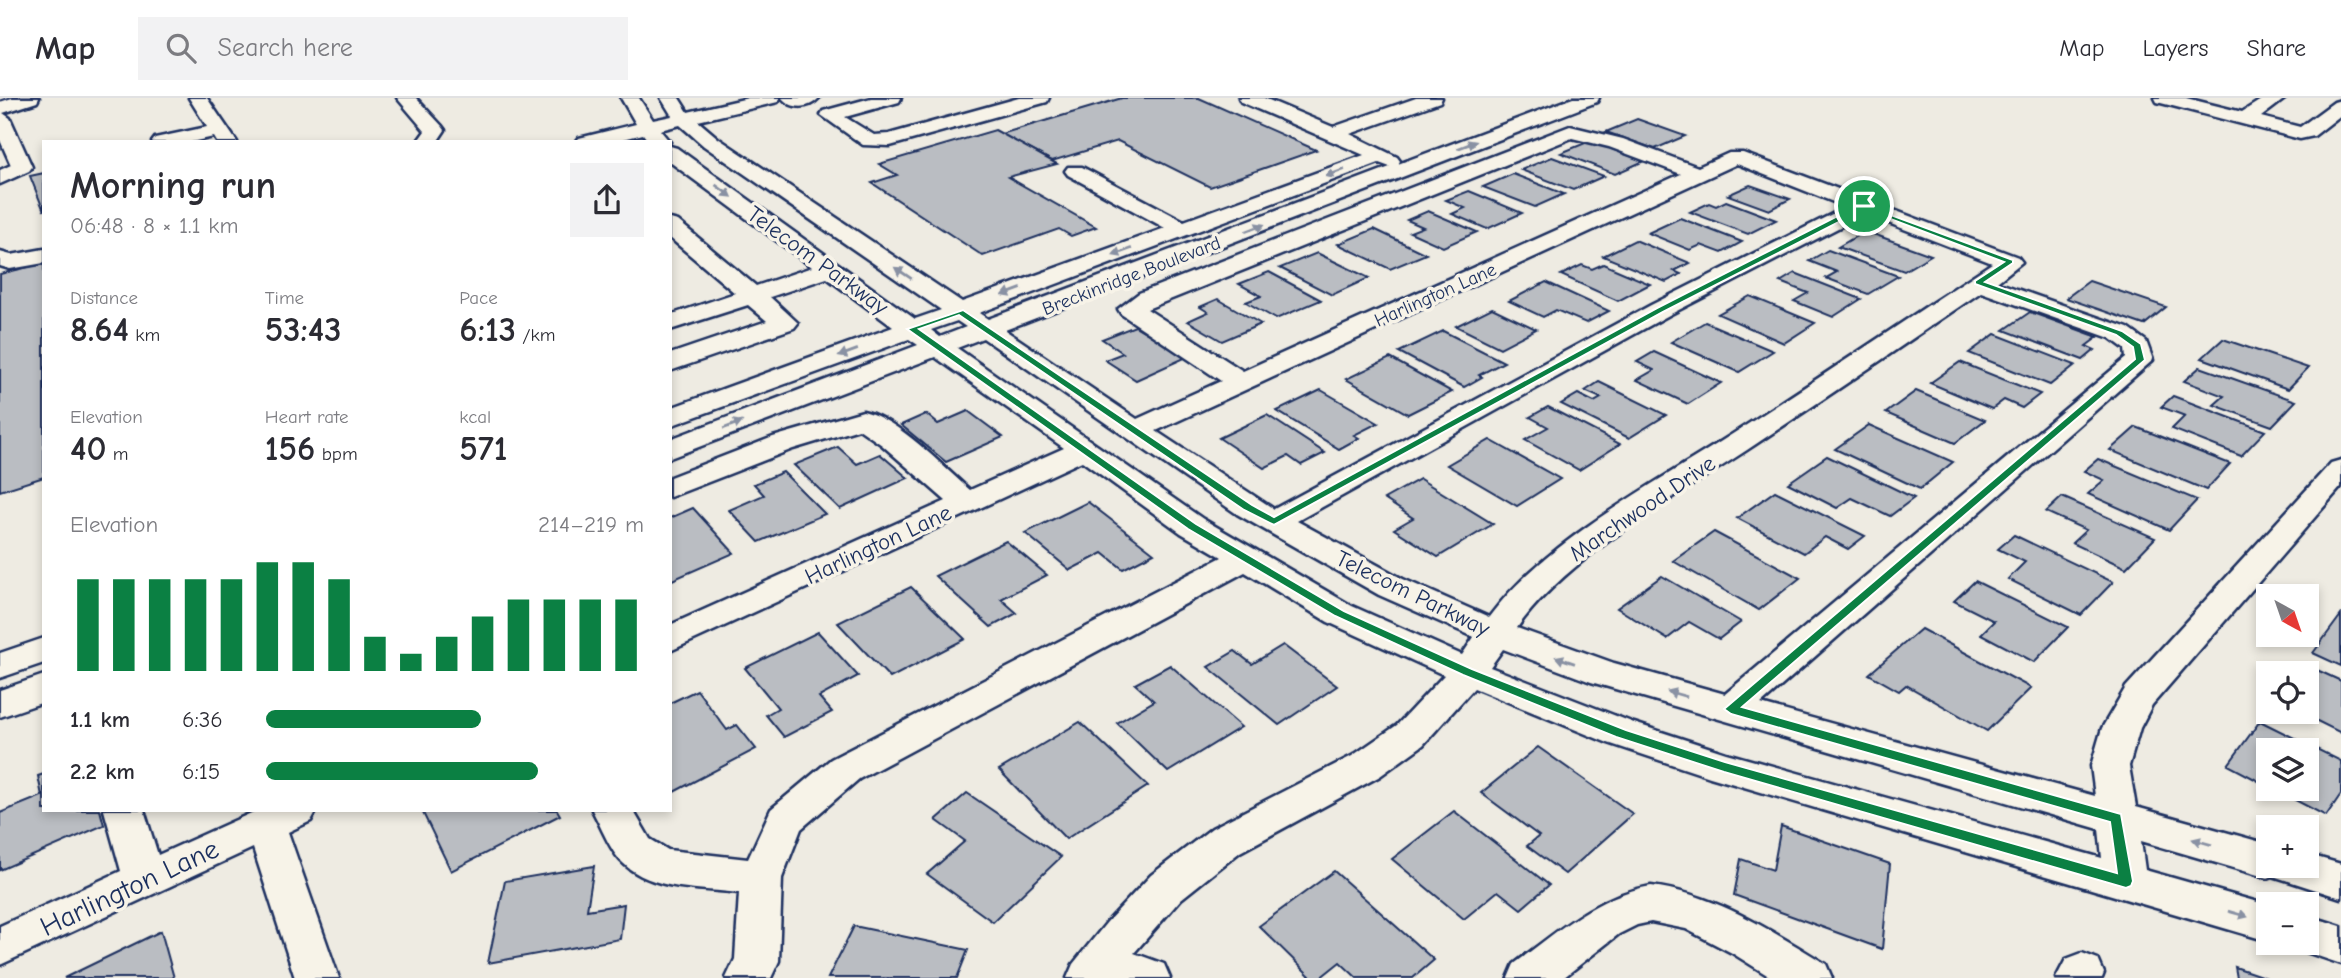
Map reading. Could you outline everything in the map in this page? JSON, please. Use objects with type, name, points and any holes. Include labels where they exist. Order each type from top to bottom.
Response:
[{"type":"street","points":[[0,108],[30,98]]},
{"type":"street","points":[[182,140],[223,136],[198,98]]},
{"type":"street","points":[[406,98],[435,130],[428,140]]},
{"type":"street","points":[[630,98],[654,135]]},
{"type":"street","name":"Telecom Parkway","points":[[670,98],[685,120],[711,142],[985,330],[1248,507],[1391,587],[1495,633],[1604,673],[2256,858]]},
{"type":"street","points":[[605,140],[654,135],[685,120],[771,98]]},
{"type":"street","points":[[791,98],[796,102],[810,98]]},
{"type":"street","points":[[892,98],[830,116],[870,141],[890,141],[1040,98]]},
{"type":"street","points":[[1248,98],[1408,168]]},
{"type":"street","points":[[1333,134],[1433,98]]},
{"type":"street","name":"Breckinridge Boulevard","points":[[672,417],[1537,98]]},
{"type":"street","name":"Breckinridge Boulevard","points":[[672,448],[1590,98]]},
{"type":"street","points":[[2164,98],[2191,101],[2289,131],[2307,132],[2341,106]]},
{"type":"street","points":[[2245,119],[2277,98]]},
{"type":"street","points":[[0,118],[22,167],[9,175]]},
{"type":"street","points":[[851,129],[876,122]]},
{"type":"street","points":[[1241,382],[1130,309],[1173,288],[1570,132],[1616,143],[1699,174]]},
{"type":"street","name":"Telecom Parkway","points":[[672,153],[912,329],[1192,527],[1339,614],[1468,672],[1621,733],[1724,767],[2256,919]]},
{"type":"street","name":"Harlington Lane","points":[[1135,430],[1735,157]]},
{"type":"street","name":"Marchwood Drive","points":[[1095,969],[1166,887],[1216,847],[1366,766],[1410,735],[1468,672],[1518,602],[1549,572],[1632,510],[1755,432],[2010,262],[1735,157]]},
{"type":"street","points":[[9,175],[42,167]]},
{"type":"street","points":[[1075,171],[1184,229]]},
{"type":"street","points":[[1274,522],[1660,310],[1864,206]]},
{"type":"street","points":[[672,228],[785,323],[672,362]]},
{"type":"street","points":[[0,259],[9,262],[42,256]]},
{"type":"street","points":[[672,299],[681,319],[830,269]]},
{"type":"street","points":[[1731,709],[2140,360],[2137,346],[2119,333],[1979,283]]},
{"type":"street","points":[[672,487],[783,443],[863,419],[892,439],[967,503]]},
{"type":"street","name":"Harlington Lane","points":[[672,638],[1085,449]]},
{"type":"street","points":[[2126,881],[2109,766],[2121,728],[2139,696],[2341,469]]},
{"type":"street","points":[[748,978],[757,961],[761,878],[785,820],[845,769],[1246,558]]},
{"type":"street","points":[[0,666],[42,651]]},
{"type":"street","points":[[0,704],[42,689]]},
{"type":"street","points":[[125,812],[145,880]]},
{"type":"street","points":[[613,812],[636,851],[660,866],[761,878]]},
{"type":"street","points":[[281,817],[317,978]]},
{"type":"street","name":"Harlington Lane","points":[[0,946],[281,817]]},
{"type":"street","points":[[2319,875],[2341,881]]},
{"type":"street","points":[[1530,978],[1603,923],[1633,907],[1662,905],[1696,912],[1810,978]]},
{"type":"street","points":[[2319,938],[2341,944]]},
{"type":"street","points":[[1095,969],[1148,978]]},
{"type":"building","points":[[1122,98],[1199,98],[1316,150],[1210,187],[1118,141],[1052,161],[1001,134]]},
{"type":"building","points":[[1637,119],[1685,136],[1655,149],[1606,132]]},
{"type":"building","points":[[995,130],[1057,164],[1008,177],[1096,227],[1071,236],[1059,229],[983,256],[872,183],[897,175],[879,164]]},
{"type":"building","points":[[1590,141],[1644,161],[1615,174],[1561,153]]},
{"type":"building","points":[[1552,157],[1604,176],[1573,190],[1521,170]]},
{"type":"building","points":[[42,173],[42,206],[30,176]]},
{"type":"building","points":[[1513,174],[1564,194],[1535,207],[1483,187]]},
{"type":"building","points":[[1750,185],[1790,199],[1769,210],[1728,195]]},
{"type":"building","points":[[1469,191],[1522,213],[1487,229],[1452,214],[1465,208],[1446,200]]},
{"type":"building","points":[[1726,201],[1776,220],[1748,234],[1690,212],[1709,203],[1716,206]]},
{"type":"building","points":[[1428,211],[1477,232],[1443,247],[1410,232],[1423,227],[1407,220]]},
{"type":"building","points":[[1680,218],[1742,242],[1722,253],[1701,245],[1690,250],[1648,233]]},
{"type":"building","points":[[1374,229],[1426,254],[1390,269],[1338,244]]},
{"type":"building","points":[[1865,231],[1931,255],[1904,271],[1838,247]]},
{"type":"building","points":[[1635,240],[1690,263],[1674,271],[1681,274],[1666,282],[1603,256]]},
{"type":"building","points":[[1828,250],[1898,276],[1868,294],[1826,278],[1837,272],[1809,261]]},
{"type":"building","points":[[1317,253],[1369,278],[1332,295],[1280,268]]},
{"type":"building","points":[[42,264],[42,478],[0,491],[0,274]]},
{"type":"building","points":[[1603,264],[1650,284],[1618,301],[1561,275],[1582,265],[1592,269]]},
{"type":"building","points":[[1269,272],[1321,300],[1276,319],[1246,302],[1261,296],[1239,284]]},
{"type":"building","points":[[1795,273],[1861,299],[1833,317],[1794,301],[1808,293],[1780,282]]},
{"type":"building","points":[[2089,281],[2166,307],[2144,325],[2066,298]]},
{"type":"building","points":[[1546,282],[1609,311],[1586,323],[1556,310],[1543,317],[1509,301]]},
{"type":"building","points":[[1750,296],[1815,323],[1784,343],[1718,314]]},
{"type":"building","points":[[1218,299],[1261,324],[1222,341],[1188,321],[1208,312],[1200,307]]},
{"type":"building","points":[[1492,308],[1536,329],[1500,348],[1456,326]]},
{"type":"building","points":[[2030,312],[2098,337],[2086,346],[2095,350],[2083,360],[2004,330]]},
{"type":"building","points":[[1705,322],[1773,351],[1739,372],[1671,342]]},
{"type":"building","points":[[1135,326],[1187,357],[1136,380],[1105,360],[1123,353],[1102,339]]},
{"type":"building","points":[[1443,331],[1504,362],[1479,375],[1482,377],[1464,387],[1399,352]]},
{"type":"building","points":[[1995,334],[2075,365],[2050,385],[1969,353]]},
{"type":"building","points":[[2223,339],[2308,368],[2288,389],[2202,358]]},
{"type":"building","points":[[1654,352],[1721,383],[1688,404],[1637,380],[1654,370],[1637,362]]},
{"type":"building","points":[[1390,358],[1452,392],[1408,414],[1346,379]]},
{"type":"building","points":[[1960,362],[2040,394],[2022,408],[2004,400],[1992,409],[1930,383]]},
{"type":"building","points":[[2200,367],[2296,401],[2272,426],[2214,405],[2224,396],[2184,381]]},
{"type":"building","points":[[1599,382],[1666,415],[1629,438],[1561,404],[1578,394],[1594,402],[1601,398],[1585,391]]},
{"type":"building","points":[[1321,390],[1378,423],[1354,435],[1359,438],[1339,449],[1277,411]]},
{"type":"building","points":[[1916,391],[1985,420],[1955,443],[1886,413]]},
{"type":"building","points":[[2173,396],[2265,431],[2241,456],[2172,429],[2185,416],[2161,407]]},
{"type":"building","points":[[1548,407],[1620,444],[1579,470],[1525,440],[1548,427],[1530,417]]},
{"type":"building","points":[[968,411],[1003,437],[946,462],[901,425],[926,414],[938,424]]},
{"type":"building","points":[[1267,415],[1325,453],[1301,465],[1288,456],[1264,468],[1219,438]]},
{"type":"building","points":[[1869,425],[1953,462],[1920,489],[1835,449]]},
{"type":"building","points":[[2136,427],[2230,464],[2206,490],[2110,450]]},
{"type":"building","points":[[1490,440],[1560,479],[1517,506],[1447,465]]},
{"type":"building","points":[[838,447],[857,464],[880,454],[908,478],[840,509],[794,465]]},
{"type":"building","points":[[1827,456],[1914,498],[1890,516],[1852,498],[1837,508],[1788,483]]},
{"type":"building","points":[[2098,459],[2197,500],[2169,530],[2088,494],[2104,480],[2084,471]]},
{"type":"building","points":[[783,472],[825,514],[759,542],[729,510],[764,495],[754,484]]},
{"type":"building","points":[[1420,479],[1493,524],[1438,557],[1394,529],[1413,518],[1384,499]]},
{"type":"building","points":[[1775,491],[1865,536],[1848,549],[1825,537],[1804,553],[1737,518]]},
{"type":"building","points":[[2062,497],[2155,538],[2126,568],[2072,543],[2086,530],[2046,512]]},
{"type":"building","points":[[1088,502],[1154,553],[1123,569],[1103,553],[1070,570],[1025,533]]},
{"type":"building","points":[[693,508],[734,553],[672,580],[672,517]]},
{"type":"building","points":[[1714,532],[1800,578],[1759,610],[1673,561]]},
{"type":"building","points":[[2014,535],[2113,582],[2081,615],[2008,579],[2025,562],[1998,549]]},
{"type":"building","points":[[1006,541],[1047,575],[1001,599],[1017,613],[991,627],[935,576]]},
{"type":"building","points":[[1662,576],[1741,622],[1719,639],[1689,622],[1667,639],[1617,608]]},
{"type":"building","points":[[1975,581],[2068,627],[2034,662],[1981,634],[1994,621],[1954,601]]},
{"type":"building","points":[[911,587],[965,639],[890,678],[838,623]]},
{"type":"building","points":[[2341,615],[2341,666],[2313,653]]},
{"type":"building","points":[[1921,629],[2031,688],[1987,731],[1906,685],[1899,691],[1869,674]]},
{"type":"building","points":[[818,632],[858,676],[819,697],[832,712],[784,737],[766,715],[778,708],[745,668]]},
{"type":"building","points":[[1283,645],[1337,686],[1279,725],[1208,667],[1235,651],[1252,664]]},
{"type":"building","points":[[1170,665],[1241,727],[1168,772],[1117,723],[1154,701],[1135,684]]},
{"type":"building","points":[[2319,671],[2341,681],[2341,733],[2319,722]]},
{"type":"building","points":[[697,690],[727,730],[737,725],[756,749],[672,793],[672,702]]},
{"type":"building","points":[[1080,722],[1148,786],[1066,839],[999,770]]},
{"type":"building","points":[[2258,724],[2266,724],[2294,738],[2256,738],[2256,780],[2228,765]]},
{"type":"building","points":[[1538,747],[1633,814],[1565,874],[1527,846],[1539,836],[1481,793]]},
{"type":"building","points":[[2319,750],[2341,761],[2341,794],[2326,816],[2297,801],[2319,801]]},
{"type":"building","points":[[42,775],[42,796],[38,776]]},
{"type":"building","points":[[967,793],[1061,857],[993,922],[927,874],[965,841],[936,820]]},
{"type":"building","points":[[42,796],[42,812],[101,812],[104,825],[0,870],[0,813]]},
{"type":"building","points":[[1454,811],[1549,885],[1521,909],[1498,891],[1464,919],[1392,859]]},
{"type":"building","points":[[558,812],[560,815],[451,871],[423,813]]},
{"type":"building","points":[[1781,826],[1890,864],[1882,949],[1734,895],[1741,859],[1773,870]]},
{"type":"building","points":[[594,866],[587,910],[624,904],[620,939],[488,963],[505,881]]},
{"type":"building","points":[[1334,871],[1434,960],[1413,978],[1357,978],[1340,962],[1320,978],[1312,978],[1259,926]]},
{"type":"building","points":[[854,926],[968,950],[957,978],[828,978]]},
{"type":"building","points":[[161,931],[174,978],[64,978]]},
{"type":"building","points":[[2235,967],[2267,978],[2237,978]]},
{"type":"route","points":[[1864,206],[2010,262],[1979,283],[2119,333],[2137,346],[2140,360],[1731,709],[2116,818],[2126,881],[1724,767],[1621,733],[1468,672],[1339,614],[1192,527],[912,329],[960,312],[1274,522],[1660,310],[1864,206]]}]
